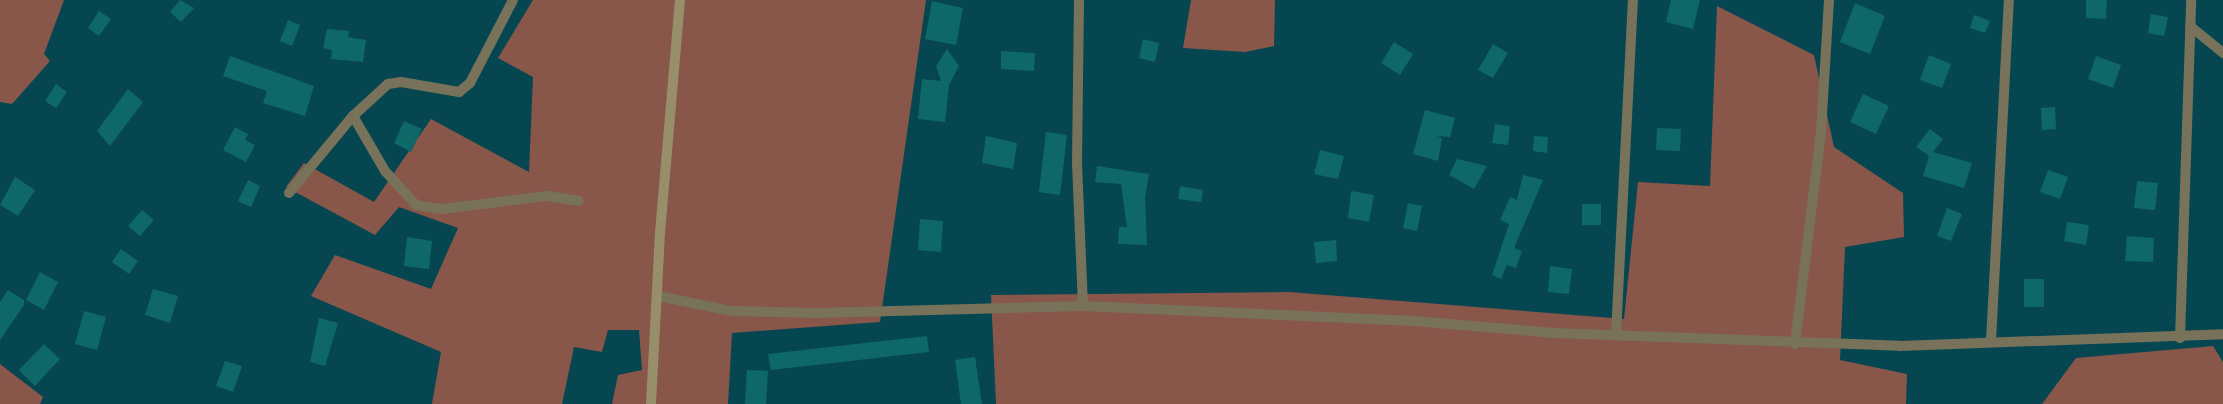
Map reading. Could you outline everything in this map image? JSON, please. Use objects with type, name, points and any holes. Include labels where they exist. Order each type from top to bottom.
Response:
[{"type":"main road","points":[[651,404],[680,0]]},
{"type":"street","points":[[289,193],[353,116],[388,84],[401,82],[458,92],[470,83],[513,0]]},
{"type":"street","points":[[1079,0],[1077,163],[1083,306]]},
{"type":"street","points":[[1616,334],[1633,0]]},
{"type":"street","points":[[1795,344],[1821,131],[1829,0]]},
{"type":"street","points":[[1991,341],[2009,0]]},
{"type":"street","points":[[2180,338],[2191,0]]},
{"type":"street","points":[[2190,26],[2223,53]]},
{"type":"street","points":[[353,116],[385,170],[416,205],[442,209],[547,196],[579,201]]},
{"type":"street","points":[[658,296],[732,311],[807,313],[1083,306],[1795,344],[1900,346],[1991,341],[2180,338],[2223,334]]},
{"type":"shaded area","points":[[0,0],[64,0],[44,54],[50,61],[12,104],[0,102]]},
{"type":"shaded area","points":[[533,0],[926,0],[880,322],[732,333],[728,404],[612,404],[618,375],[642,370],[639,330],[608,330],[602,352],[574,347],[562,404],[432,404],[441,352],[311,296],[335,255],[431,289],[458,228],[399,207],[375,235],[286,187],[304,163],[374,202],[431,119],[529,172],[533,77],[498,58]]},
{"type":"shaded area","points":[[1191,0],[1275,0],[1274,46],[1245,52],[1183,48]]},
{"type":"shaded area","points":[[1717,6],[1814,55],[1834,147],[1903,193],[1904,237],[1845,247],[1840,360],[1907,374],[1906,404],[996,404],[991,295],[1289,292],[1624,319],[1638,182],[1710,186]]},
{"type":"shaded area","points":[[2213,346],[2223,362],[2223,404],[2042,404],[2076,358]]},
{"type":"shaded area","points":[[0,364],[43,397],[40,404],[0,404]]},
{"type":"building","points":[[180,0],[194,8],[181,22],[170,12]]},
{"type":"building","points":[[1671,0],[1700,0],[1693,29],[1666,22]]},
{"type":"building","points":[[2086,0],[2107,0],[2106,19],[2086,18]]},
{"type":"building","points":[[932,1],[963,8],[956,45],[925,39]]},
{"type":"building","points":[[1855,3],[1885,16],[1870,54],[1840,42]]},
{"type":"building","points":[[99,11],[111,19],[99,36],[88,28]]},
{"type":"building","points":[[2151,14],[2168,17],[2164,36],[2148,33]]},
{"type":"building","points":[[1974,15],[1990,21],[1985,33],[1970,28]]},
{"type":"building","points":[[288,20],[300,25],[292,46],[280,41]]},
{"type":"building","points":[[327,29],[349,31],[348,37],[366,40],[363,62],[331,59],[332,50],[323,48]]},
{"type":"building","points":[[1143,39],[1159,43],[1155,62],[1139,58]]},
{"type":"building","points":[[1394,42],[1413,54],[1400,75],[1381,63]]},
{"type":"building","points":[[1493,44],[1508,53],[1493,78],[1478,70]]},
{"type":"building","points":[[947,49],[959,66],[949,85],[945,122],[918,119],[922,79],[941,81],[936,66]]},
{"type":"building","points":[[1001,51],[1035,53],[1034,71],[1001,69]]},
{"type":"building","points":[[1929,55],[1951,64],[1942,88],[1920,80]]},
{"type":"building","points":[[230,56],[314,86],[305,116],[263,103],[267,91],[223,76]]},
{"type":"building","points":[[2096,56],[2121,65],[2113,88],[2088,79]]},
{"type":"building","points":[[56,84],[67,92],[56,108],[45,101]]},
{"type":"building","points":[[128,89],[143,102],[110,146],[97,131]]},
{"type":"building","points":[[1863,94],[1889,106],[1876,134],[1850,122]]},
{"type":"building","points":[[2055,107],[2056,129],[2042,130],[2041,108]]},
{"type":"building","points":[[1425,110],[1455,118],[1450,137],[1437,136],[1442,138],[1438,161],[1413,154]]},
{"type":"building","points":[[404,121],[422,129],[411,152],[394,143]]},
{"type":"building","points":[[1495,124],[1510,126],[1508,145],[1492,143]]},
{"type":"building","points":[[235,127],[248,134],[245,140],[255,145],[246,162],[223,150]]},
{"type":"building","points":[[1657,128],[1681,129],[1680,151],[1656,150]]},
{"type":"building","points":[[1930,129],[1943,139],[1933,152],[1972,163],[1964,188],[1923,176],[1929,156],[1916,147]]},
{"type":"building","points":[[1046,132],[1067,135],[1060,195],[1039,192]]},
{"type":"building","points":[[986,136],[1017,143],[1013,169],[982,163]]},
{"type":"building","points":[[1534,136],[1548,137],[1547,153],[1533,151]]},
{"type":"building","points":[[1320,150],[1344,156],[1338,179],[1314,174]]},
{"type":"building","points":[[1457,159],[1487,166],[1474,189],[1449,175]]},
{"type":"building","points":[[1097,166],[1149,174],[1145,198],[1147,245],[1118,244],[1119,227],[1127,227],[1121,184],[1095,182]]},
{"type":"building","points":[[2048,170],[2068,177],[2060,199],[2040,192]]},
{"type":"building","points":[[1523,175],[1543,180],[1514,248],[1522,251],[1516,268],[1507,265],[1501,279],[1492,275],[1509,224],[1500,220],[1510,197],[1517,200]]},
{"type":"building","points":[[15,177],[35,190],[18,216],[0,205]]},
{"type":"building","points":[[248,180],[260,186],[251,207],[238,201]]},
{"type":"building","points":[[2137,181],[2158,183],[2155,210],[2134,208]]},
{"type":"building","points":[[1180,186],[1203,190],[1201,202],[1178,199]]},
{"type":"building","points":[[1351,191],[1374,195],[1369,222],[1348,218]]},
{"type":"building","points":[[1408,203],[1422,206],[1417,231],[1403,228]]},
{"type":"building","points":[[1582,204],[1601,204],[1601,225],[1582,225]]},
{"type":"building","points":[[1947,208],[1962,214],[1951,241],[1937,236]]},
{"type":"building","points":[[142,210],[154,220],[140,236],[128,226]]},
{"type":"building","points":[[920,219],[943,221],[941,252],[918,250]]},
{"type":"building","points":[[2067,222],[2089,225],[2086,245],[2064,241]]},
{"type":"building","points":[[2127,236],[2154,238],[2153,262],[2125,261]]},
{"type":"building","points":[[407,237],[432,241],[429,269],[404,266]]},
{"type":"building","points":[[1336,240],[1337,261],[1316,263],[1314,242]]},
{"type":"building","points":[[121,249],[138,261],[129,274],[112,262]]},
{"type":"building","points":[[1550,266],[1572,269],[1569,294],[1548,292]]},
{"type":"building","points":[[40,272],[58,282],[44,310],[26,300]]},
{"type":"building","points":[[2024,279],[2044,279],[2044,307],[2024,307]]},
{"type":"building","points":[[153,289],[178,296],[170,323],[145,315]]},
{"type":"building","points":[[8,290],[24,300],[24,305],[0,340],[0,302]]},
{"type":"building","points":[[84,311],[106,317],[97,350],[75,344]]},
{"type":"building","points":[[319,318],[338,323],[325,366],[310,362]]},
{"type":"building","points":[[927,336],[929,352],[771,370],[768,354]]},
{"type":"building","points":[[44,344],[60,359],[35,386],[19,370]]},
{"type":"building","points":[[975,357],[982,404],[961,404],[955,360]]},
{"type":"building","points":[[225,361],[242,366],[233,392],[216,386]]},
{"type":"building","points":[[747,370],[768,371],[766,404],[745,404]]}]
